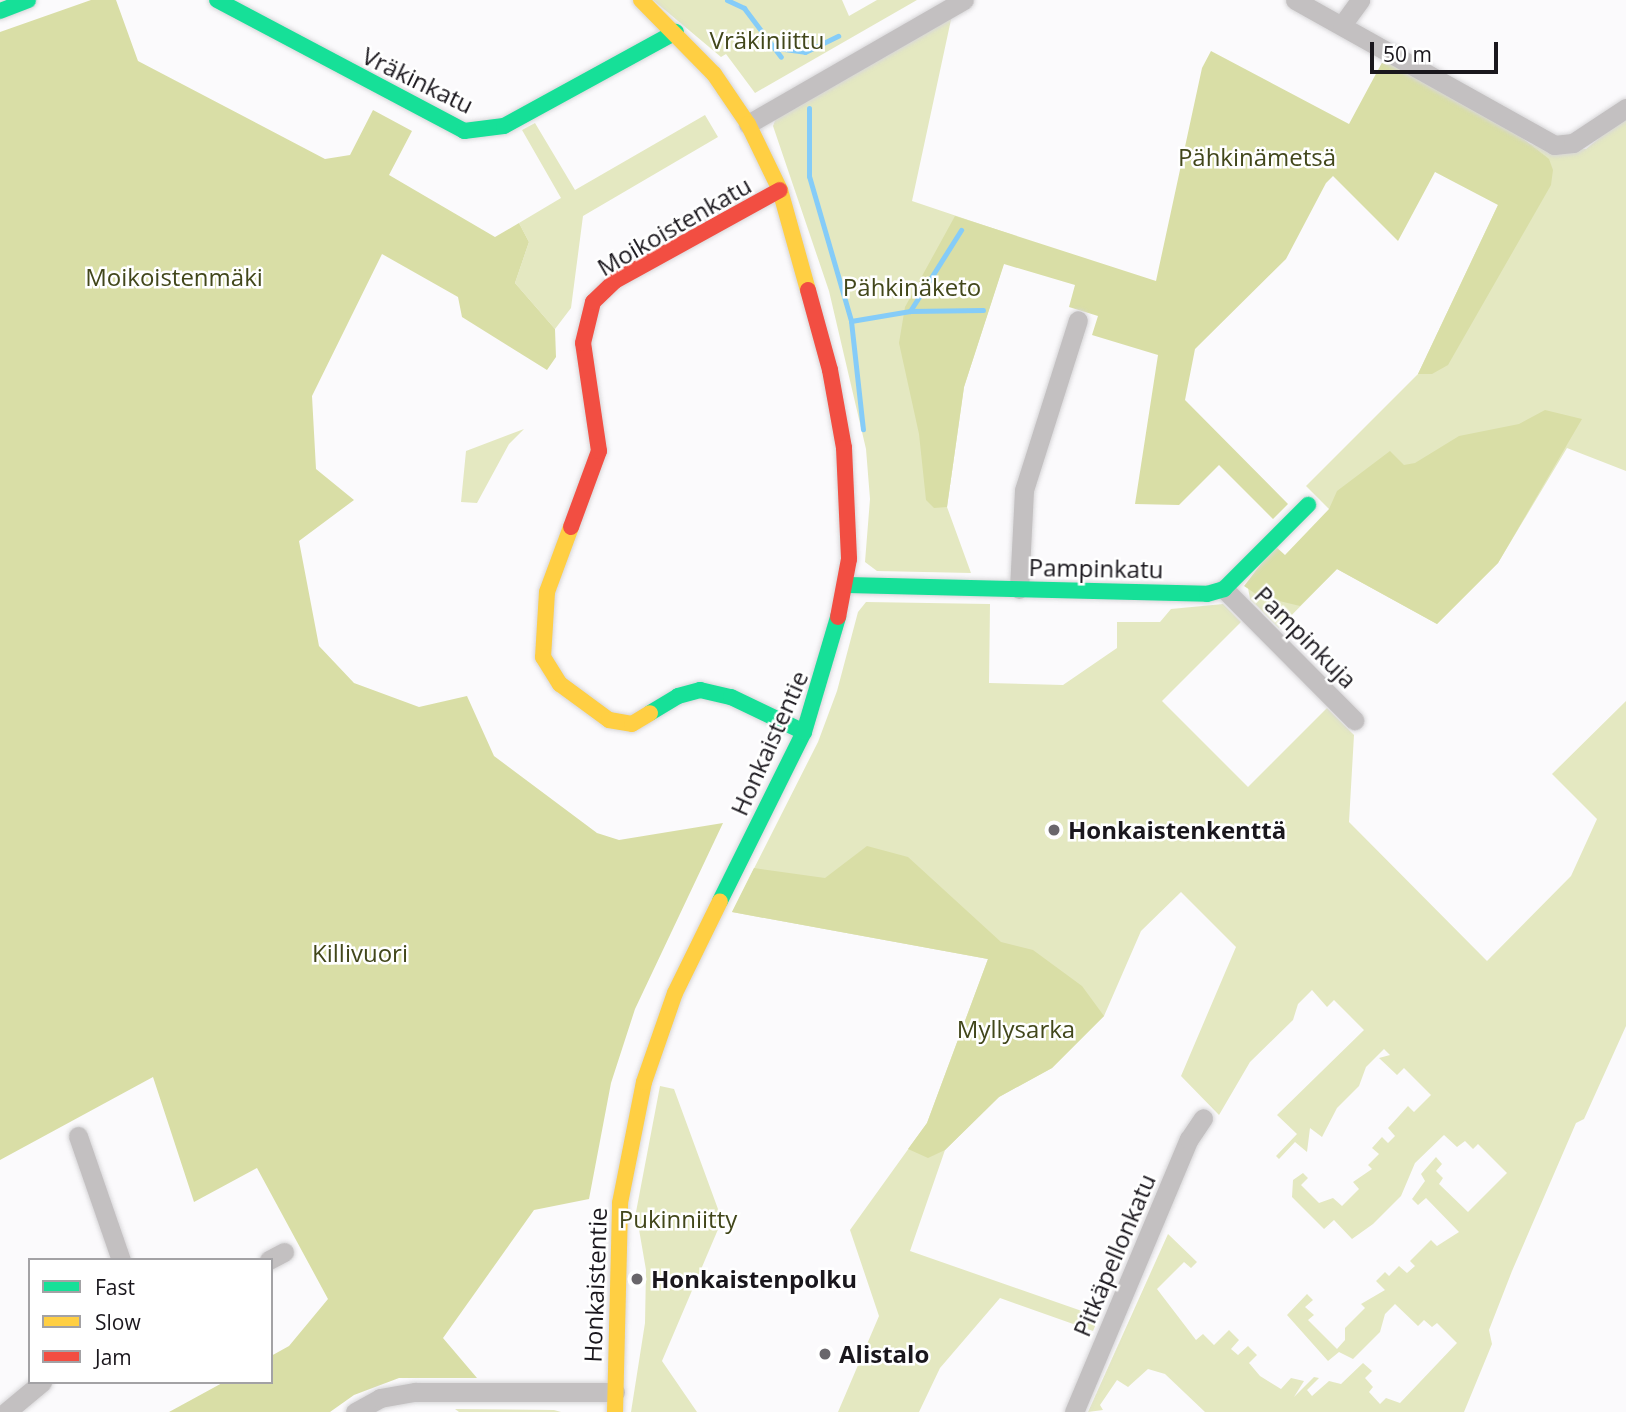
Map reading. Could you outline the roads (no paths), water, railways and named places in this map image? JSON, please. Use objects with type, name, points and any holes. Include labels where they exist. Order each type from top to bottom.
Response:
[{"type":"street","points":[[0,10],[28,0]]},
{"type":"street","name":"Vräkinkatu","points":[[217,0],[464,131],[483,132],[503,126],[632,52],[676,32]]},
{"type":"street","name":"Honkaistentie","points":[[615,1402],[620,1203],[644,1082],[675,993],[804,732],[821,687],[847,585],[849,527],[844,448],[814,302],[780,190],[748,124],[714,74],[676,32],[641,0]]},
{"type":"street","points":[[748,124],[944,5],[964,0]]},
{"type":"street","points":[[1295,0],[1554,145],[1573,144],[1626,108]]},
{"type":"street","points":[[1342,25],[1360,0]]},
{"type":"street","name":"Moikoistenkatu","points":[[780,190],[719,220],[615,281],[593,302],[583,343],[599,451],[547,592],[543,657],[560,684],[610,720],[632,724],[678,696],[700,690],[731,697],[804,732]]},
{"type":"street","points":[[1019,589],[1024,490],[1078,320]]},
{"type":"street","points":[[1224,589],[1308,505]]},
{"type":"street","name":"Pampinkatu","points":[[847,585],[1207,594],[1224,589]]},
{"type":"street","name":"Pampinkuja","points":[[1224,589],[1354,720]]},
{"type":"street","name":"Pitkäpellonkatu","points":[[1073,1412],[1189,1139],[1203,1118]]},
{"type":"street","points":[[78,1136],[120,1258]]},
{"type":"street","points":[[6,1412],[40,1384]]},
{"type":"street","points":[[355,1412],[380,1398],[415,1392],[615,1402]]},
{"type":"waterway","points":[[727,0],[744,8],[781,57]]},
{"type":"waterway","points":[[777,48],[805,52],[838,36]]},
{"type":"waterway","points":[[809,108],[809,176],[851,321],[863,429]]},
{"type":"waterway","points":[[910,311],[961,230]]},
{"type":"waterway","points":[[851,321],[910,311],[983,310]]},
{"type":"place","name":"Honkaistenkenttä","points":[[1054,830]]},
{"type":"place","name":"Honkaistenpolku","points":[[637,1279]]},
{"type":"place","name":"Alistalo","points":[[825,1354]]},
{"type":"park label","name":"Vräkiniittu","points":[[767,40]]},
{"type":"park label","name":"Pähkinämetsä","points":[[1257,157]]},
{"type":"park label","name":"Moikoistenmäki","points":[[174,277]]},
{"type":"park label","name":"Pähkinäketo","points":[[912,287]]},
{"type":"park label","name":"Killivuori","points":[[360,953]]},
{"type":"park label","name":"Myllysarka","points":[[1016,1029]]},
{"type":"park label","name":"Pukinniitty","points":[[678,1219]]}]
